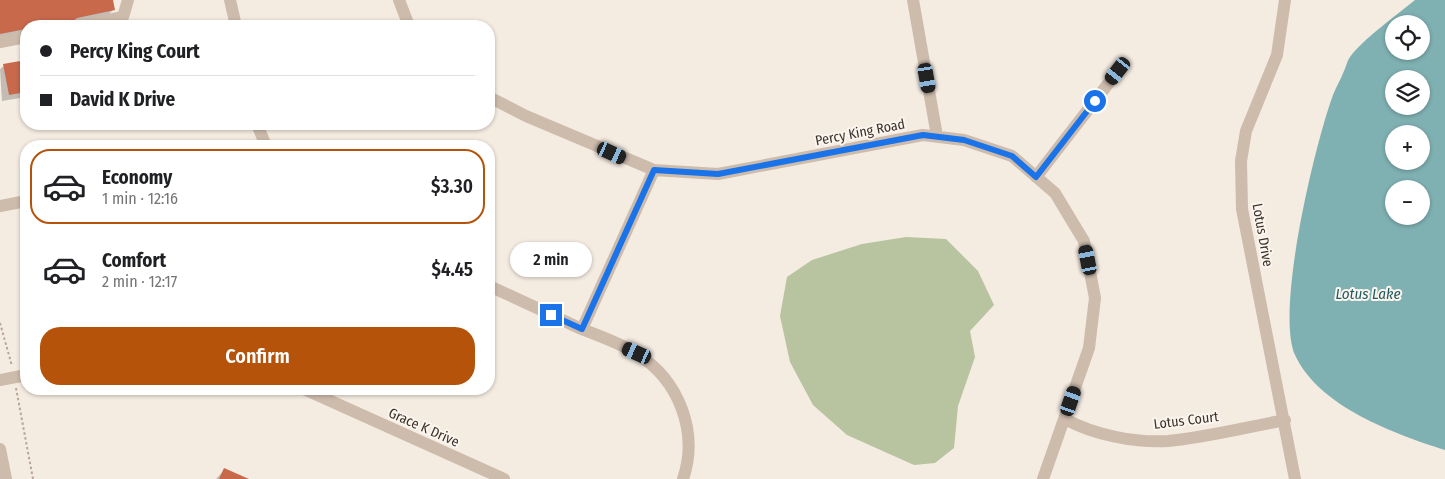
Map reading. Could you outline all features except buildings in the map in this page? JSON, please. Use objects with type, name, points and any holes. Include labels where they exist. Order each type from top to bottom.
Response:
[{"type":"street","points":[[108,20],[123,17],[128,0]]},
{"type":"street","points":[[230,0],[235,20]]},
{"type":"street","points":[[399,0],[407,20]]},
{"type":"street","points":[[913,0],[937,136]]},
{"type":"street","name":"Lotus Drive","points":[[1285,0],[1277,55],[1246,131],[1241,180],[1242,209],[1295,479]]},
{"type":"street","points":[[0,42],[20,38]]},
{"type":"street","points":[[1036,177],[1118,71]]},
{"type":"street","name":"Percy King Road","points":[[495,100],[526,116],[654,170],[718,174],[923,135],[964,140],[1012,156],[1055,193],[1084,241],[1095,298],[1089,348],[1043,479]]},
{"type":"street","points":[[582,329],[654,170]]},
{"type":"street","points":[[0,206],[20,202]]},
{"type":"street","points":[[495,289],[637,353],[660,372],[677,395],[686,420],[690,441],[688,466],[683,479]]},
{"type":"street","points":[[0,380],[20,376]]},
{"type":"street","name":"Grace K Drive","points":[[317,395],[504,479]]},
{"type":"street","name":"Lotus Court","points":[[1065,419],[1077,426],[1107,434],[1138,440],[1168,441],[1284,420]]},
{"type":"street","points":[[0,449],[6,479]]},
{"type":"path","points":[[0,323],[20,376]]},
{"type":"path","points":[[23,395],[34,479]]},
{"type":"green space","points":[[906,237],[946,239],[978,271],[994,305],[970,331],[975,357],[958,406],[954,448],[935,463],[914,465],[847,435],[813,405],[790,362],[780,316],[787,277],[812,260],[862,244]]},
{"type":"water","name":"Lotus Lake","points":[[1415,0],[1445,0],[1445,450],[1382,427],[1340,404],[1322,390],[1306,373],[1295,355],[1290,333],[1293,266],[1308,187],[1325,118],[1348,60],[1371,35],[1385,24],[1385,60],[1430,60],[1430,15],[1396,15]]},
{"type":"route","points":[[551,315],[582,329],[654,170],[718,174],[923,135],[964,140],[1012,156],[1036,177],[1095,101]]}]
